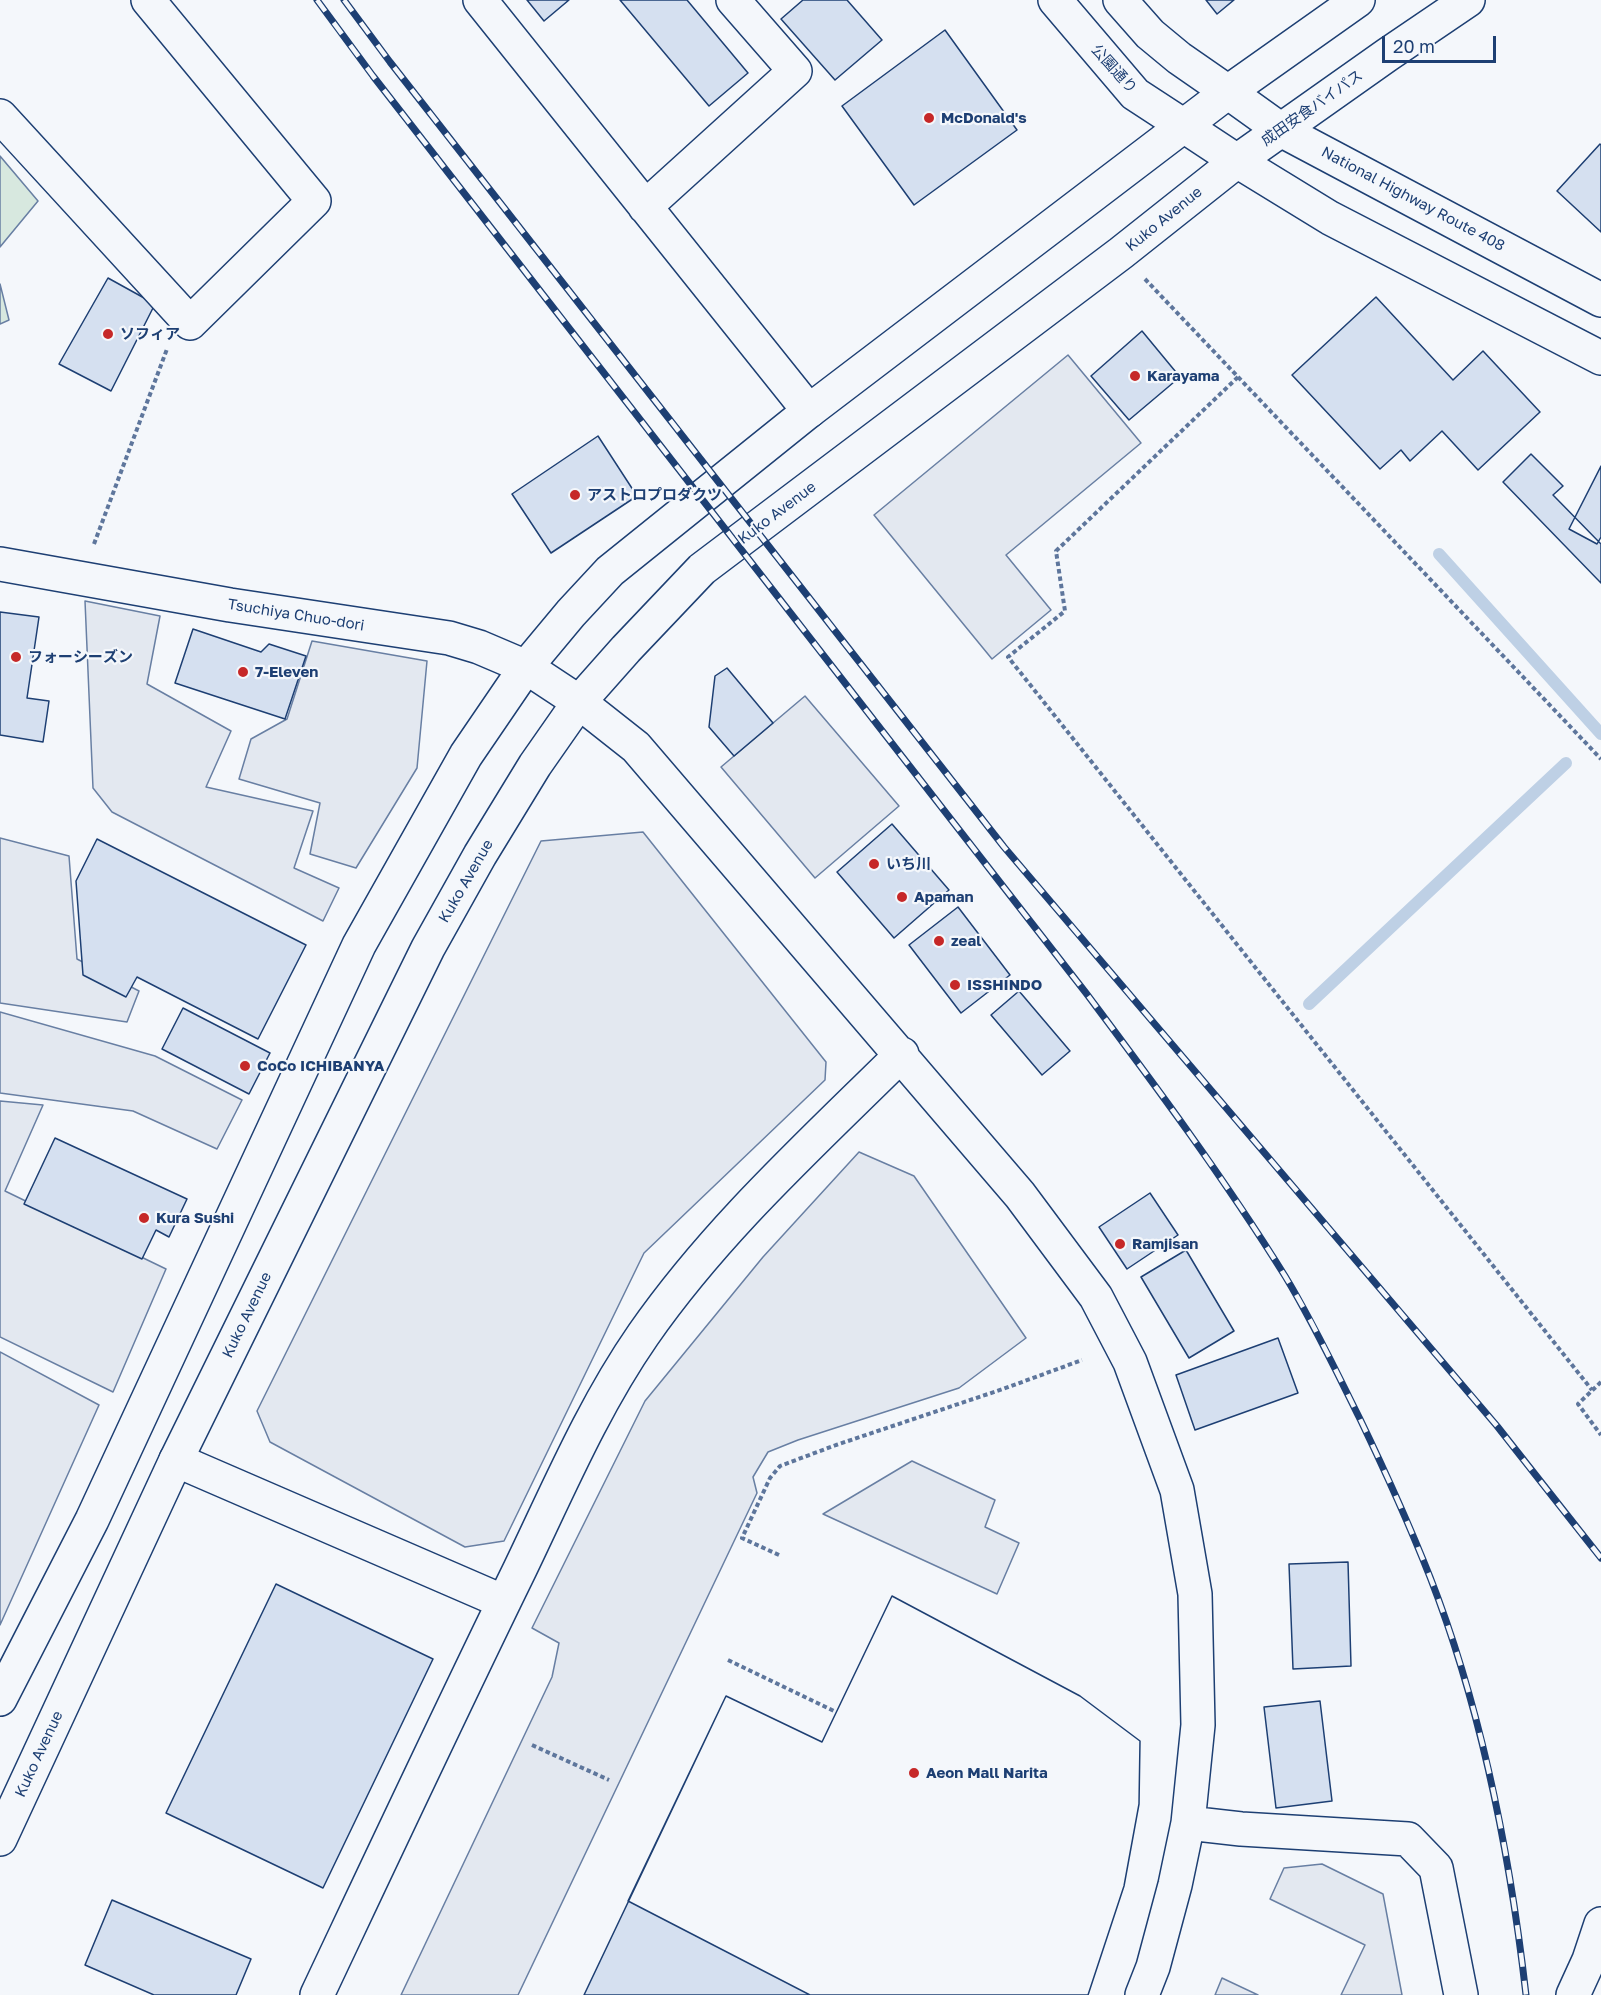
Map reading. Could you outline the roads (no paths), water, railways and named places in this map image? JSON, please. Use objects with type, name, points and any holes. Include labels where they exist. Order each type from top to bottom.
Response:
[{"type":"main road","points":[[0,116],[190,323],[314,201],[148,0]]},
{"type":"main road","points":[[480,0],[809,411]]},
{"type":"main road","points":[[645,207],[795,71],[733,0]]},
{"type":"main road","name":"公園通り","points":[[1054,0],[1135,94],[1184,126]]},
{"type":"main road","points":[[1120,0],[1149,34],[1228,92]]},
{"type":"main road","points":[[0,1699],[92,1520],[359,945],[466,755],[526,667],[610,571],[809,411],[1228,92],[1358,0]]},
{"type":"main road","name":"成田安食バイパス","points":[[1236,161],[1468,0]]},
{"type":"main road","name":"National Highway Route 408","points":[[1228,92],[1281,130],[1601,300]]},
{"type":"main road","points":[[1184,126],[1236,161],[1330,218],[1601,358]]},
{"type":"main road","name":"Kuko Avenue","points":[[0,1839],[176,1460],[428,948],[480,855],[535,765],[579,702],[702,569],[1121,254],[1236,161]]},
{"type":"main road","name":"Tsuchiya Chuo-dori","points":[[0,564],[230,605],[449,638],[479,647],[526,667],[579,702],[636,747],[902,1054],[1020,1195],[1096,1297],[1134,1372],[1177,1490],[1195,1594],[1198,1725],[1188,1823],[1175,1885],[1153,1966],[1142,1995]]},
{"type":"main road","points":[[317,1995],[585,1436],[642,1337],[685,1278],[749,1206],[902,1054]]},
{"type":"main road","points":[[176,1460],[504,1602]]},
{"type":"main road","points":[[1188,1823],[1241,1829],[1408,1839],[1436,1868],[1461,1995]]},
{"type":"main road","points":[[1574,1995],[1601,1924]]},
{"type":"waterway","points":[[1439,554],[1601,734]]},
{"type":"waterway","points":[[1309,1004],[1566,763]]},
{"type":"railway","points":[[317,0],[373,76],[1086,993],[1213,1168],[1285,1276],[1324,1347],[1379,1458],[1422,1557],[1448,1627],[1465,1679],[1492,1783],[1512,1889],[1526,1995]]},
{"type":"railway","points":[[344,0],[390,62],[1004,847],[1497,1426],[1601,1558]]},
{"type":"place","name":"McDonald's","points":[[929,118]]},
{"type":"place","name":"ソフィア","points":[[108,334]]},
{"type":"place","name":"Karayama","points":[[1135,376]]},
{"type":"place","name":"アストロプロダクツ","points":[[575,495]]},
{"type":"place","name":"フォーシーズン","points":[[16,657]]},
{"type":"place","name":"7-Eleven","points":[[243,672]]},
{"type":"place","name":"いち川","points":[[874,864]]},
{"type":"place","name":"Apaman","points":[[902,897]]},
{"type":"place","name":"zeal","points":[[939,941]]},
{"type":"place","name":"ISSHINDO","points":[[955,985]]},
{"type":"place","name":"CoCo ICHIBANYA","points":[[245,1066]]},
{"type":"place","name":"Kura Sushi","points":[[144,1218]]},
{"type":"place","name":"Ramjisan","points":[[1120,1244]]},
{"type":"place","name":"Aeon Mall Narita","points":[[914,1773]]}]
